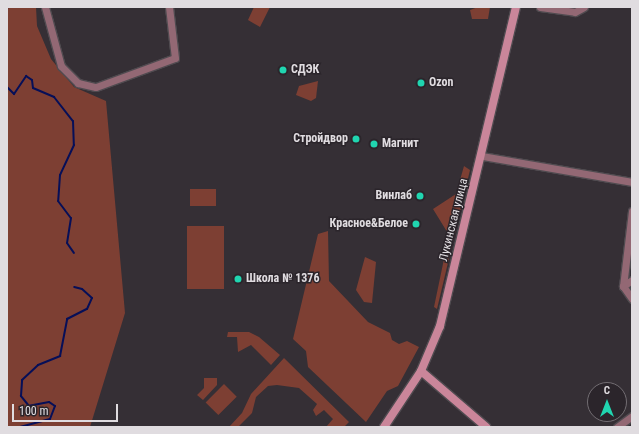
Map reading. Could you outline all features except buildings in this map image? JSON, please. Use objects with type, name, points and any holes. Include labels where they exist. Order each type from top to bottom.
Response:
[{"type":"main road","name":"Лукинская улица","points":[[384,427],[421,371],[440,326],[482,156],[516,7]]},
{"type":"main road","points":[[421,371],[486,427]]},
{"type":"street","points":[[45,7],[61,66],[78,83],[96,87],[175,58],[169,7]]},
{"type":"street","points":[[540,7],[575,12],[584,7]]},
{"type":"street","points":[[482,156],[632,182]]},
{"type":"street","points":[[632,211],[623,286],[632,299]]},
{"type":"street","points":[[623,286],[632,280]]},
{"type":"street","points":[[617,427],[632,416]]},
{"type":"shaded area","points":[[7,7],[36,7],[37,26],[51,59],[74,87],[106,101],[125,313],[90,427],[7,427]]},
{"type":"shaded area","points":[[254,7],[270,7],[260,27],[248,20]]},
{"type":"shaded area","points":[[478,7],[490,7],[488,19],[472,19],[470,10]]},
{"type":"shaded area","points":[[318,81],[316,98],[311,101],[296,95],[299,86]]},
{"type":"shaded area","points":[[464,166],[470,170],[437,309],[434,307],[449,235],[433,209],[456,194]]},
{"type":"shaded area","points":[[190,189],[216,189],[216,206],[190,206]]},
{"type":"shaded area","points":[[187,226],[224,226],[224,289],[187,289]]},
{"type":"shaded area","points":[[328,231],[329,281],[368,322],[390,333],[392,340],[399,344],[407,341],[419,347],[398,386],[387,391],[366,422],[308,367],[306,351],[293,339],[318,234]]},
{"type":"shaded area","points":[[365,257],[376,262],[372,303],[364,302],[356,290]]},
{"type":"shaded area","points":[[228,332],[249,332],[259,337],[280,355],[271,365],[251,345],[238,352],[237,337],[227,337]]},
{"type":"shaded area","points":[[284,358],[349,422],[344,427],[326,427],[333,419],[324,410],[316,416],[313,410],[317,404],[299,388],[277,385],[268,386],[256,397],[252,413],[238,427],[229,427],[242,413],[251,394]]},
{"type":"shaded area","points":[[204,378],[217,378],[217,385],[203,400],[197,395],[204,388]]},
{"type":"shaded area","points":[[224,384],[237,397],[218,415],[206,402]]},
{"type":"waterway","points":[[7,46],[7,59]]},
{"type":"waterway","points":[[7,87],[14,94],[26,76],[32,80],[33,88],[54,97],[73,121],[74,145],[60,175],[58,201],[71,218],[67,243],[74,253]]},
{"type":"waterway","points":[[20,427],[50,419],[55,406],[49,402],[29,406],[21,396],[22,380],[38,365],[60,356],[67,319],[87,309],[92,298],[82,289],[74,287]]},
{"type":"place","name":"СДЭК","points":[[283,70]]},
{"type":"place","name":"Ozon","points":[[421,83]]},
{"type":"place","name":"Стройдвор","points":[[356,139]]},
{"type":"place","name":"Магнит","points":[[374,144]]},
{"type":"place","name":"Винлаб","points":[[420,196]]},
{"type":"place","name":"Красное&Белое","points":[[416,224]]},
{"type":"place","name":"Школа № 1376","points":[[238,279]]}]
